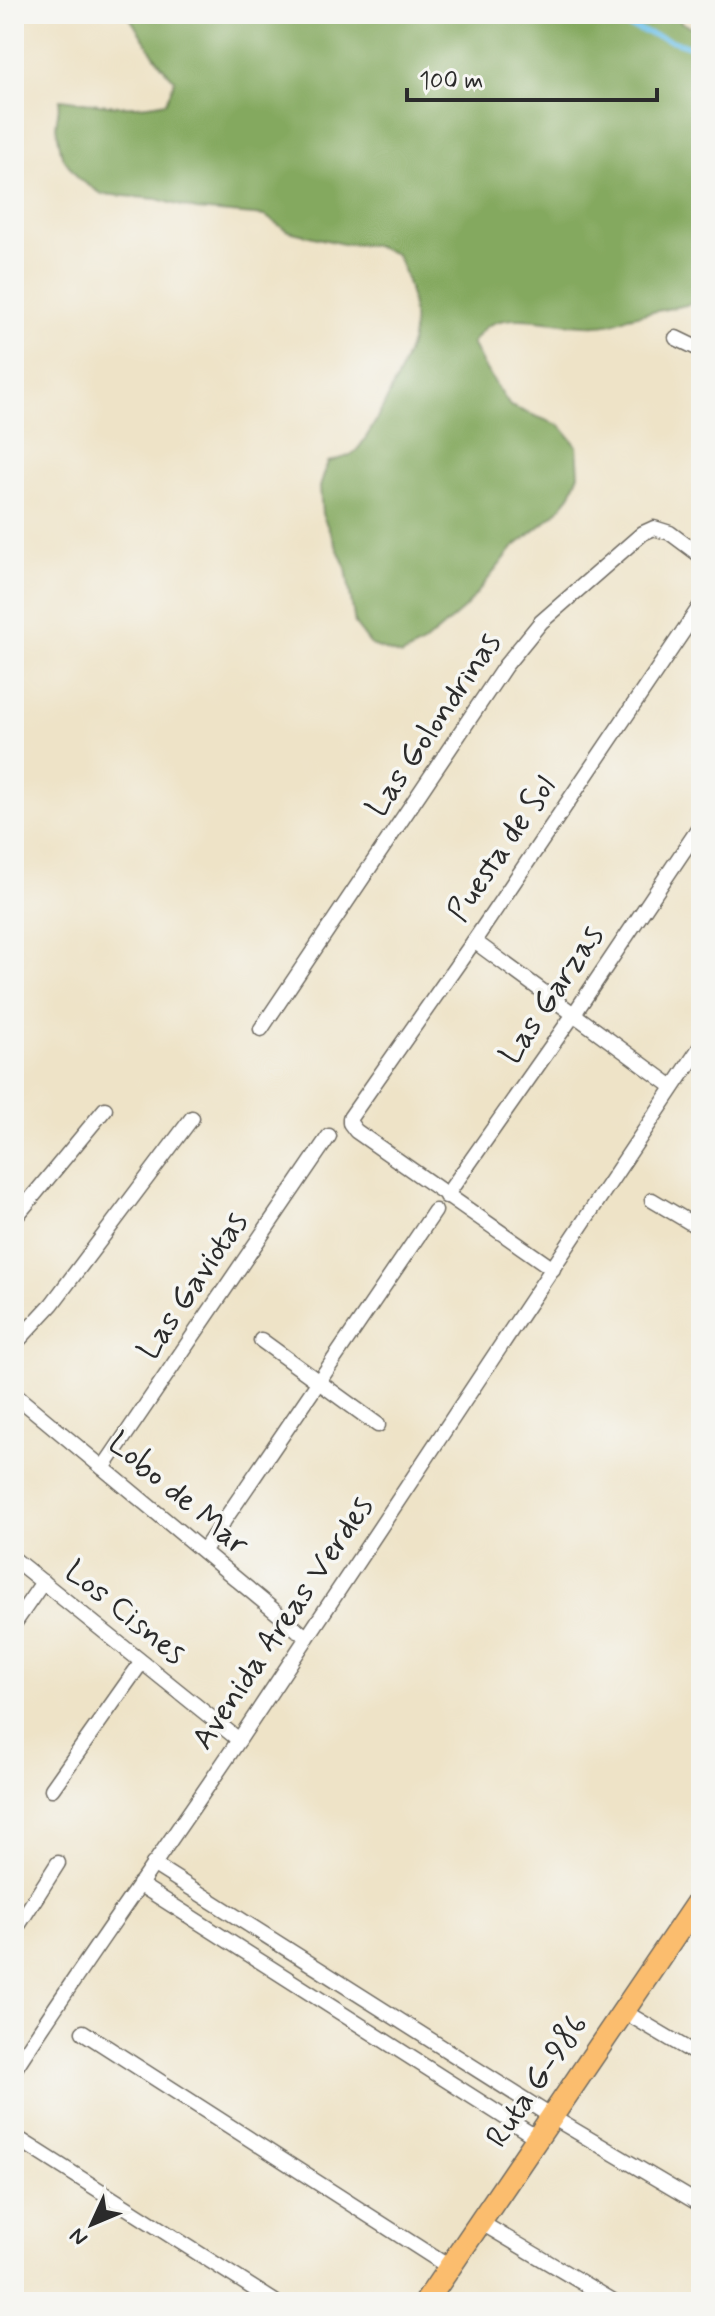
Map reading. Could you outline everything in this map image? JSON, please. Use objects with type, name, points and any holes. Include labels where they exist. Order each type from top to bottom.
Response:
[{"type":"main road","name":"Ruta G-986","points":[[426,2302],[623,2011],[698,1909]]},
{"type":"street","points":[[676,338],[701,350]]},
{"type":"street","name":"Las Golondrinas","points":[[261,1029],[505,666],[541,622],[643,533],[654,528],[670,533],[701,556]]},
{"type":"street","name":"Puesta de Sol","points":[[446,1196],[356,1131],[350,1123],[351,1113],[474,941],[701,605]]},
{"type":"street","name":"Las Garzas","points":[[446,1196],[701,825]]},
{"type":"street","points":[[474,941],[673,1087]]},
{"type":"street","name":"Avenida Areas Verdes","points":[[14,2070],[239,1740],[701,1046]]},
{"type":"street","points":[[14,1219],[105,1109]]},
{"type":"street","points":[[14,1345],[52,1304],[192,1118]]},
{"type":"street","name":"Las Gaviotas","points":[[103,1468],[329,1136]]},
{"type":"street","points":[[446,1196],[553,1269]]},
{"type":"street","points":[[652,1200],[701,1229]]},
{"type":"street","points":[[204,1550],[435,1211]]},
{"type":"street","points":[[261,1340],[378,1425]]},
{"type":"street","name":"Lobo de Mar","points":[[14,1394],[306,1637]]},
{"type":"street","name":"Los Cisnes","points":[[14,1559],[239,1740]]},
{"type":"street","points":[[14,1624],[43,1582]]},
{"type":"street","points":[[52,1789],[141,1663]]},
{"type":"street","points":[[14,1932],[58,1863]]},
{"type":"street","points":[[153,1864],[552,2117],[701,2205]]},
{"type":"street","points":[[139,1884],[537,2138]]},
{"type":"street","points":[[623,2011],[701,2057]]},
{"type":"street","points":[[83,2032],[449,2267]]},
{"type":"street","points":[[14,2136],[275,2302]]},
{"type":"street","points":[[480,2222],[615,2302]]},
{"type":"green space","points":[[127,14],[672,14],[682,23],[701,31],[701,302],[612,323],[577,325],[521,319],[504,320],[484,328],[472,343],[483,365],[510,406],[561,426],[577,446],[579,474],[570,496],[555,514],[513,548],[465,608],[423,644],[401,656],[371,645],[355,624],[346,568],[322,514],[320,487],[328,462],[352,454],[368,434],[411,343],[413,312],[400,263],[396,254],[371,245],[343,244],[288,231],[265,216],[196,210],[157,199],[102,194],[79,179],[62,156],[56,126],[60,99],[113,106],[151,105],[166,102],[175,80],[155,57]]},
{"type":"waterway","points":[[588,14],[701,50]]}]
